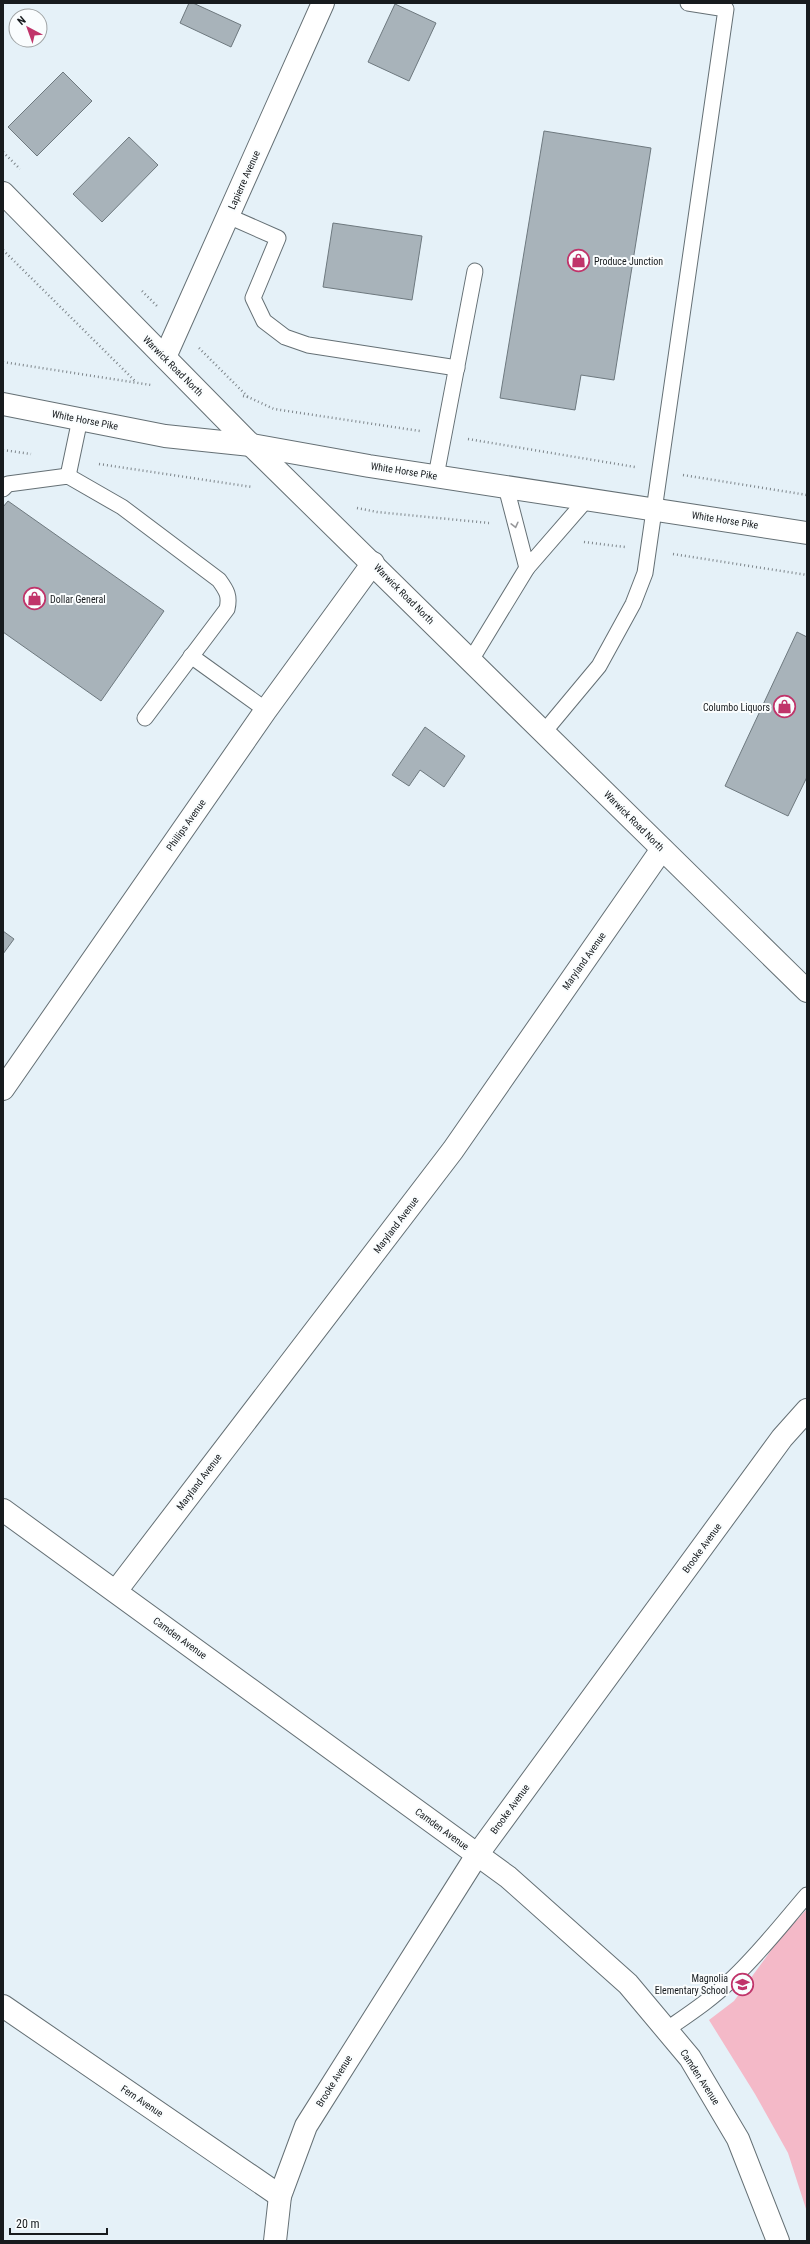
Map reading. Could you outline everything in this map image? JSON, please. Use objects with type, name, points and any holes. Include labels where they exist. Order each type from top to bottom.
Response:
[{"type":"main road","name":"Lapierre Avenue","points":[[165,357],[323,3]]},
{"type":"main road","name":"Warwick Road North","points":[[3,193],[251,445],[807,992]]},
{"type":"main road","name":"White Horse Pike","points":[[3,404],[165,436],[251,445],[436,476],[807,533]]},
{"type":"main road","name":"Phillips Avenue","points":[[3,1089],[266,710],[372,563]]},
{"type":"main road","name":"Maryland Avenue","points":[[116,1591],[453,1150],[662,849]]},
{"type":"main road","name":"Brooke Avenue","points":[[275,2241],[280,2196],[306,2126],[477,1855],[782,1438],[807,1410]]},
{"type":"main road","name":"Camden Avenue","points":[[3,1510],[508,1877],[628,1984],[690,2058],[738,2139],[778,2241]]},
{"type":"main road","name":"Fern Avenue","points":[[3,2006],[280,2196]]},
{"type":"lane","points":[[544,732],[599,666],[633,604],[644,573],[648,551],[652,509],[726,9],[688,3]]},
{"type":"lane","points":[[228,216],[278,238],[253,298],[264,321],[285,337],[308,345],[330,349],[457,368]]},
{"type":"lane","points":[[436,476],[475,271]]},
{"type":"lane","points":[[68,476],[80,419]]},
{"type":"lane","points":[[3,489],[8,484],[68,476],[122,507],[220,580],[227,591],[230,600],[227,609],[145,718]]},
{"type":"lane","points":[[506,487],[526,568]]},
{"type":"lane","points":[[471,660],[526,568],[587,499]]},
{"type":"lane","points":[[191,656],[266,710]]},
{"type":"lane","points":[[666,2030],[700,2007],[731,1980],[767,1942],[807,1895]]},
{"type":"path","points":[[3,250],[136,382]]},
{"type":"path","points":[[3,362],[157,386]]},
{"type":"path","points":[[200,393],[248,397],[274,409],[444,435],[807,495]]},
{"type":"path","points":[[3,450],[258,488]]},
{"type":"path","points":[[356,508],[377,512],[516,526]]},
{"type":"path","points":[[554,537],[807,575]]},
{"type":"shaded area","points":[[807,1909],[807,2212],[788,2153],[755,2094],[709,2020],[734,2001],[780,1938]]},
{"type":"building","points":[[189,3],[193,3],[241,25],[231,47],[180,23]]},
{"type":"building","points":[[395,4],[436,23],[409,81],[368,62]]},
{"type":"building","points":[[63,72],[92,101],[37,156],[8,127]]},
{"type":"building","name":"Produce Junction","points":[[544,131],[651,148],[614,380],[581,375],[575,410],[500,398]]},
{"type":"building","points":[[129,137],[158,165],[102,222],[73,194]]},
{"type":"building","points":[[333,223],[422,236],[412,300],[323,287]]},
{"type":"building","points":[[8,501],[164,611],[101,701],[3,632],[3,507]]},
{"type":"building","name":"Columbo Liquors","points":[[797,632],[807,637],[807,777],[788,816],[725,786]]},
{"type":"building","points":[[425,727],[465,756],[444,787],[420,770],[409,786],[392,775]]},
{"type":"building","points":[[3,931],[14,939],[3,954]]},
{"type":"place","name":"Produce Junction","points":[[578,261]]},
{"type":"place","name":"Dollar General","points":[[34,599]]},
{"type":"place","name":"Columbo Liquors","points":[[785,707]]},
{"type":"place","name":"Magnolia Elementary School","points":[[743,1984]]}]
